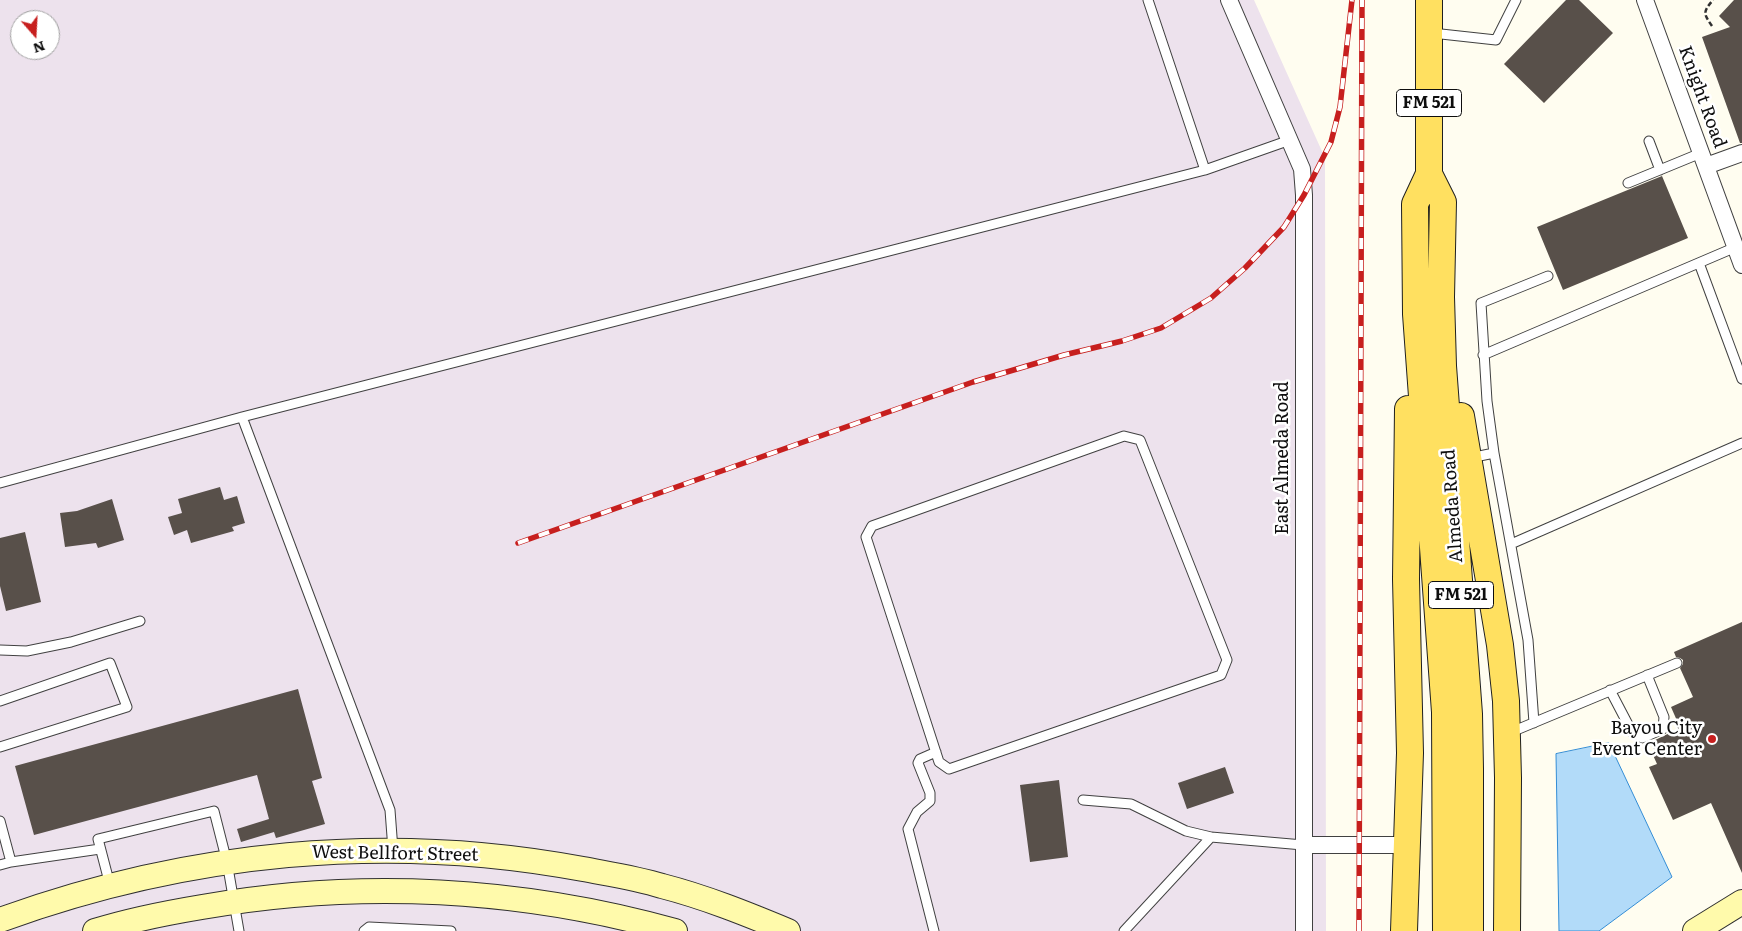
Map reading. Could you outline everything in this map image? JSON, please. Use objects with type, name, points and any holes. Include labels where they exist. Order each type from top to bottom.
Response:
[{"type":"main road","name":"Almeda Road","points":[[1429,0],[1429,174],[1415,204],[1416,314],[1458,894],[1470,931]]},
{"type":"main road","name":"Almeda Road","points":[[1429,174],[1443,202],[1441,297],[1443,366],[1469,714],[1470,768],[1458,894],[1446,931]]},
{"type":"main road","points":[[1441,297],[1500,645],[1506,701],[1507,931]]},
{"type":"main road","points":[[1404,931],[1410,753],[1406,579],[1408,406],[1416,314]]},
{"type":"main road","name":"West Bellfort Street","points":[[0,920],[61,898],[228,862],[307,853],[393,850],[509,857],[620,876],[663,886],[698,897],[788,931]]},
{"type":"main road","points":[[366,851],[366,890]]},
{"type":"main road","name":"West Bellfort Street","points":[[95,931],[172,912],[235,901],[272,896],[366,890],[446,892],[537,901],[601,912],[676,931]]},
{"type":"main road","points":[[1694,931],[1742,902]]},
{"type":"street","name":"East Almeda Road","points":[[1229,0],[1302,169],[1304,195],[1304,931]]},
{"type":"street","name":"Knight Road","points":[[1645,0],[1742,265]]},
{"type":"street","points":[[1704,159],[1742,153]]},
{"type":"street","points":[[1303,845],[1406,845]]},
{"type":"lane","points":[[1148,0],[1204,170]]},
{"type":"lane","points":[[1429,32],[1496,40],[1516,0]]},
{"type":"lane","points":[[0,483],[242,417],[1204,170],[1290,140]]},
{"type":"lane","points":[[1649,141],[1660,170]]},
{"type":"lane","points":[[1628,182],[1660,170],[1704,159]]},
{"type":"lane","points":[[1483,355],[1736,248]]},
{"type":"lane","points":[[1700,263],[1742,379]]},
{"type":"lane","points":[[1534,723],[1528,640],[1494,453],[1487,401],[1481,303],[1548,276]]},
{"type":"lane","points":[[242,417],[390,810],[393,850]]},
{"type":"lane","points":[[1124,436],[1140,440],[1227,660],[1221,675],[949,769],[939,762],[936,752],[866,537],[872,526],[1124,436]]},
{"type":"lane","points":[[1511,544],[1742,443]]},
{"type":"lane","points":[[1469,458],[1494,453]]},
{"type":"lane","points":[[0,650],[28,651],[71,642],[140,621]]},
{"type":"lane","points":[[0,701],[110,663],[127,707],[0,747]]},
{"type":"lane","points":[[1507,734],[1677,663]]},
{"type":"lane","points":[[1610,690],[1632,732],[1642,738],[1651,735],[1663,729],[1664,717],[1647,675]]},
{"type":"lane","points":[[934,931],[908,830],[917,812],[930,801],[930,793],[918,763],[920,759],[936,752]]},
{"type":"lane","points":[[1083,800],[1132,804],[1186,830],[1211,837],[1303,845]]},
{"type":"lane","points":[[110,886],[98,838],[214,811],[228,862],[239,931]]},
{"type":"lane","points":[[0,821],[11,862]]},
{"type":"lane","points":[[1124,931],[1211,837]]},
{"type":"lane","points":[[0,865],[100,849]]},
{"type":"lane","points":[[364,931],[369,927],[451,931]]},
{"type":"path","points":[[1712,26],[1705,16],[1706,9],[1713,0]]},
{"type":"shaded area","points":[[0,0],[1254,0],[1325,158],[1326,931],[0,931]]},
{"type":"water","points":[[1609,743],[1672,877],[1599,931],[1559,931],[1556,754]]},
{"type":"building","points":[[1566,0],[1579,0],[1613,33],[1544,103],[1504,64]]},
{"type":"building","points":[[1734,0],[1742,0],[1742,143],[1740,143],[1702,37],[1730,27],[1719,16]]},
{"type":"building","points":[[1662,176],[1688,238],[1563,290],[1537,227]]},
{"type":"building","points":[[220,487],[224,500],[237,496],[245,523],[232,527],[234,531],[191,543],[187,530],[174,535],[168,517],[182,513],[178,499]]},
{"type":"building","points":[[112,499],[124,540],[98,548],[96,543],[65,547],[60,513],[77,511]]},
{"type":"building","points":[[25,532],[41,602],[6,611],[0,586],[0,538]]},
{"type":"building","name":"Bayou City Event Center","points":[[1742,622],[1742,873],[1711,803],[1673,820],[1649,767],[1657,764],[1652,753],[1655,752],[1651,742],[1678,729],[1676,724],[1678,723],[1671,707],[1693,697],[1680,668],[1683,660],[1676,657],[1674,652]]},
{"type":"building","points":[[298,689],[322,778],[312,781],[325,824],[276,838],[274,832],[241,842],[237,829],[269,819],[257,775],[34,835],[15,766]]},
{"type":"building","points":[[1225,767],[1234,793],[1187,809],[1178,783]]},
{"type":"building","points":[[1059,780],[1068,857],[1030,862],[1020,785]]},
{"type":"railway","points":[[518,543],[973,382],[1064,355],[1122,341],[1161,328],[1211,298],[1245,268],[1284,227],[1304,195],[1331,142],[1340,107],[1352,0]]},
{"type":"railway","points":[[1359,931],[1362,0]]},
{"type":"place","name":"Bayou City Event Center","points":[[1712,739]]}]
